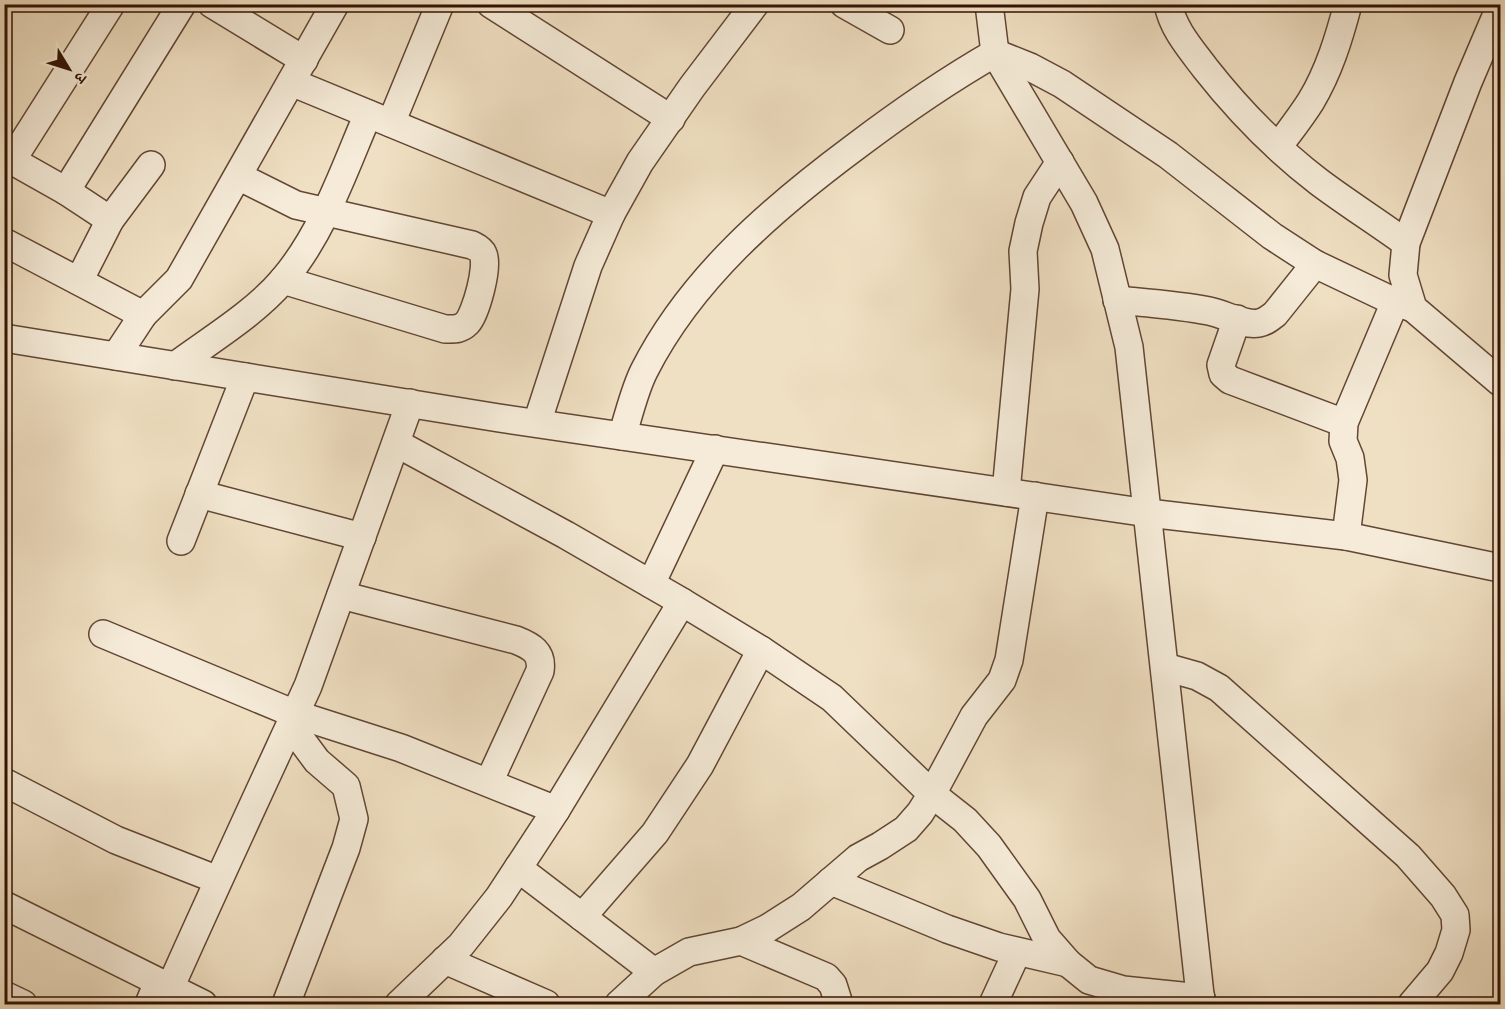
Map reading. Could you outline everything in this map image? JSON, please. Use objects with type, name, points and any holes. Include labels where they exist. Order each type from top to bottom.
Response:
[{"type":"street","points":[[66,191],[182,4]]},
{"type":"street","points":[[212,4],[298,71],[379,118],[611,214]]},
{"type":"street","points":[[116,356],[143,315],[179,279],[336,4]]},
{"type":"street","points":[[175,366],[262,301],[283,280],[309,241],[379,118],[440,4]]},
{"type":"street","points":[[491,4],[671,119]]},
{"type":"street","points":[[537,423],[588,266],[611,214],[640,162],[754,4]]},
{"type":"street","points":[[844,4],[890,30]]},
{"type":"street","points":[[396,443],[566,535],[682,602],[761,650],[832,698],[932,794],[965,820],[989,846],[1027,899],[1047,939],[1068,963],[1089,980],[1122,998],[1201,1001],[1130,347],[1105,249],[1084,204],[995,54],[989,4]]},
{"type":"street","points":[[1168,4],[1170,14],[1183,39],[1231,100],[1278,147],[1319,182],[1406,243]]},
{"type":"street","points":[[1278,147],[1311,102],[1324,78],[1348,4]]},
{"type":"street","points":[[110,5],[8,158],[66,191],[110,220]]},
{"type":"street","points":[[1346,536],[1353,480],[1350,458],[1343,441],[1344,423],[1404,305],[1403,275],[1406,243],[1468,82],[1500,7]]},
{"type":"street","points":[[622,436],[643,372],[668,330],[733,248],[817,175],[892,119],[954,76],[995,54],[1030,67],[1062,84],[1168,155],[1272,236],[1315,264],[1404,305],[1500,382]]},
{"type":"street","points":[[1006,492],[1025,289],[1023,251],[1037,197],[1060,162]]},
{"type":"street","points":[[79,281],[110,220],[151,165]]},
{"type":"street","points":[[238,177],[296,205],[459,241],[479,248],[485,263],[472,316],[457,329],[445,329],[283,280]]},
{"type":"street","points":[[4,242],[143,315]]},
{"type":"street","points":[[1117,300],[1212,311],[1248,323],[1259,323],[1275,314],[1315,264]]},
{"type":"street","points":[[1237,319],[1221,365],[1223,375],[1230,380],[1344,423]]},
{"type":"street","points":[[4,338],[622,436],[1148,513],[1346,536],[1500,568]]},
{"type":"street","points":[[181,541],[245,377]]},
{"type":"street","points":[[159,992],[218,880],[308,686],[410,403]]},
{"type":"street","points":[[651,584],[715,449]]},
{"type":"street","points":[[199,494],[362,537]]},
{"type":"street","points":[[619,1005],[654,972],[689,952],[741,941],[801,908],[858,858],[906,829],[920,813],[974,716],[1002,681],[1009,660],[1035,496]]},
{"type":"street","points":[[341,595],[516,640],[531,646],[538,652],[541,662],[540,671],[489,782]]},
{"type":"street","points":[[399,1005],[461,945],[499,897],[556,810],[682,602]]},
{"type":"street","points":[[103,634],[293,720],[401,748],[556,810]]},
{"type":"street","points":[[582,917],[655,834],[700,765],[761,650]]},
{"type":"street","points":[[1165,667],[1197,676],[1219,688],[1407,856],[1443,897],[1455,915],[1456,930],[1440,970],[1412,1005]]},
{"type":"street","points":[[286,1005],[346,848],[354,819],[346,786],[317,761],[293,720]]},
{"type":"street","points":[[4,782],[116,840],[218,880]]},
{"type":"street","points":[[518,868],[654,972]]},
{"type":"street","points":[[831,881],[948,929],[1017,952],[1068,963]]},
{"type":"street","points":[[4,904],[159,992],[202,1005]]},
{"type":"street","points":[[741,941],[826,977],[833,985],[839,1005]]},
{"type":"street","points":[[993,1005],[1017,952]]},
{"type":"street","points":[[445,960],[546,1005]]},
{"type":"street","points":[[4,995],[23,1005]]}]
